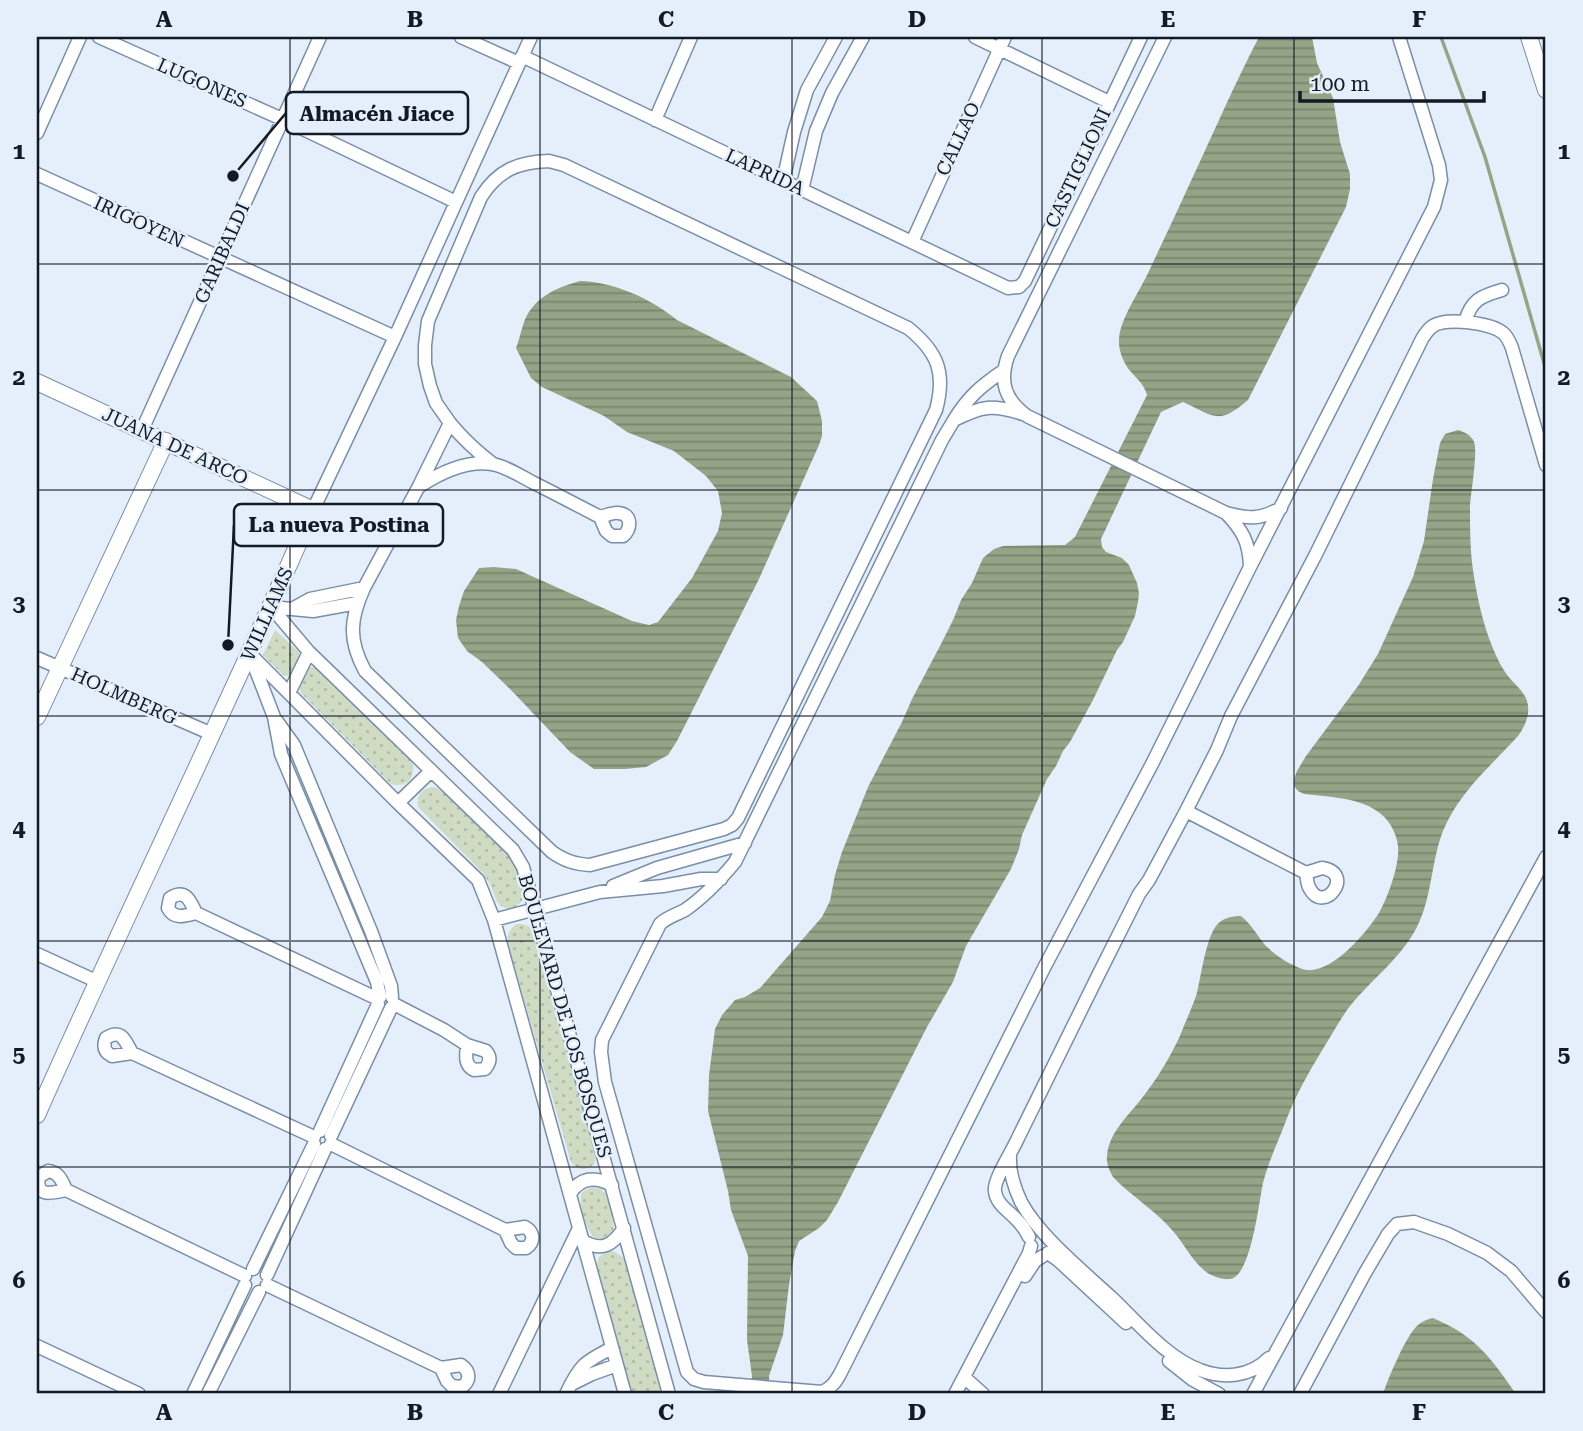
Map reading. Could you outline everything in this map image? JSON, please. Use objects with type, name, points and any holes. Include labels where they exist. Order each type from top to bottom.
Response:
[{"type":"street","points":[[37,133],[80,37]]},
{"type":"street","name":"LUGONES","points":[[99,37],[282,119],[456,202]]},
{"type":"street","name":"GARIBALDI","points":[[142,430],[320,37]]},
{"type":"street","name":"LAPRIDA","points":[[461,37],[520,59],[655,120],[1008,288]]},
{"type":"street","name":"WILLIAMS","points":[[37,1115],[96,981],[271,607],[531,37]]},
{"type":"street","points":[[655,120],[691,37]]},
{"type":"street","points":[[783,181],[807,90],[836,37]]},
{"type":"street","points":[[802,190],[816,131],[832,93],[863,37]]},
{"type":"street","points":[[975,37],[1002,43],[1109,102]]},
{"type":"street","name":"CASTIGLIONI","points":[[1008,288],[1019,287],[1025,281],[1141,37]]},
{"type":"street","points":[[1027,416],[1017,409],[1007,393],[1003,371],[1008,356],[1165,37]]},
{"type":"street","points":[[1003,371],[977,389],[962,405],[942,440],[735,862],[697,901],[660,924],[602,1040],[605,1083],[687,1372],[694,1379],[822,1392],[835,1382],[1434,207],[1441,180],[1439,165],[1399,37]]},
{"type":"street","points":[[1529,37],[1546,90]]},
{"type":"street","name":"CALLAO","points":[[912,242],[1002,43]]},
{"type":"street","points":[[450,423],[357,603],[352,625],[353,642],[365,671],[552,852],[564,860],[590,865],[724,829],[738,818],[936,410],[941,377],[932,353],[923,340],[908,328],[564,165],[549,161],[534,162],[507,171],[490,183],[481,197],[428,321],[425,364],[430,386],[436,403],[474,450],[493,464],[600,517]]},
{"type":"street","name":"IRIGOYEN","points":[[37,174],[394,338]]},
{"type":"street","points":[[1465,322],[1478,299],[1502,290]]},
{"type":"street","points":[[1276,1351],[1264,1364],[1246,1372],[1224,1376],[1199,1370],[1182,1361],[1049,1251],[1032,1250],[1026,1230],[1003,1207],[995,1193],[996,1179],[1139,894],[1149,880],[1217,750],[1231,716],[1315,556],[1422,339],[1433,326],[1440,323],[1465,322],[1496,329],[1508,338],[1546,465]]},
{"type":"street","name":"JUANA DE ARCO","points":[[37,382],[313,510]]},
{"type":"street","points":[[954,420],[972,411],[994,407],[1008,409],[1226,513],[1253,519],[1281,508]]},
{"type":"street","points":[[37,717],[166,441]]},
{"type":"street","points":[[419,486],[436,475],[460,467],[493,464]]},
{"type":"street","points":[[1226,513],[1238,526],[1250,549],[1250,567]]},
{"type":"street","points":[[291,609],[310,599],[364,588]]},
{"type":"street","points":[[271,607],[313,611],[357,603]]},
{"type":"street","name":"BOULEVARD DE LOS BOSQUES","points":[[271,607],[309,652],[513,850],[523,867],[669,1394]]},
{"type":"street","points":[[289,693],[309,652]]},
{"type":"street","points":[[249,653],[478,880],[494,920],[625,1394]]},
{"type":"street","points":[[208,1394],[264,1284],[323,1140],[385,1002],[281,754],[274,717],[249,653]]},
{"type":"street","name":"HOLMBERG","points":[[37,658],[212,734]]},
{"type":"street","points":[[398,803],[432,771]]},
{"type":"street","points":[[1186,811],[1306,873]]},
{"type":"street","points":[[600,892],[657,868],[745,843]]},
{"type":"street","points":[[1253,1394],[1546,857]]},
{"type":"street","points":[[494,920],[600,892],[701,879],[721,879]]},
{"type":"street","points":[[196,913],[444,1030],[467,1045]]},
{"type":"street","points":[[37,954],[96,981]]},
{"type":"street","points":[[131,1053],[323,1140],[505,1230]]},
{"type":"street","points":[[194,1394],[248,1277],[323,1140]]},
{"type":"street","points":[[1010,1155],[1014,1187],[1022,1203],[1041,1228],[1049,1251],[1166,1358],[1193,1380],[1219,1394]]},
{"type":"street","points":[[570,1194],[587,1179],[595,1178],[612,1185]]},
{"type":"street","points":[[66,1190],[248,1277]]},
{"type":"street","points":[[1300,1394],[1365,1273],[1397,1224],[1414,1222],[1448,1234],[1487,1253],[1511,1271],[1546,1312]]},
{"type":"street","points":[[581,1235],[590,1245],[605,1245],[618,1237],[624,1228]]},
{"type":"street","points":[[963,1394],[967,1379],[1029,1253],[1033,1230],[1041,1228]]},
{"type":"street","points":[[499,1394],[581,1235]]},
{"type":"street","points":[[955,1394],[967,1379],[1030,1268],[1049,1251]]},
{"type":"street","points":[[248,1277],[261,1270],[264,1284]]},
{"type":"street","points":[[248,1277],[251,1291],[264,1284]]},
{"type":"street","points":[[264,1284],[441,1368]]},
{"type":"street","points":[[37,1346],[139,1394]]},
{"type":"street","points":[[569,1389],[586,1362],[612,1348]]},
{"type":"street","points":[[569,1389],[592,1374],[617,1365]]},
{"type":"street","points":[[967,1379],[983,1394]]},
{"type":"shaded area","points":[[1259,37],[1312,37],[1317,63],[1333,98],[1340,142],[1350,174],[1346,207],[1248,400],[1222,416],[1209,414],[1183,402],[1161,412],[1101,539],[1106,552],[1122,558],[1129,565],[1137,583],[1139,593],[1135,616],[1093,700],[1047,779],[1022,835],[1011,869],[966,946],[953,982],[927,1027],[838,1202],[819,1228],[799,1241],[789,1285],[783,1335],[769,1376],[770,1394],[750,1394],[752,1376],[747,1340],[748,1256],[731,1210],[708,1111],[715,1029],[722,1015],[735,1000],[760,988],[822,917],[830,901],[842,852],[868,787],[983,558],[1003,546],[1065,545],[1075,537],[1147,395],[1126,366],[1121,352],[1119,339],[1123,322]]},
{"type":"shaded area","points":[[580,281],[606,284],[631,293],[677,320],[791,377],[817,401],[822,421],[819,445],[759,579],[677,741],[668,755],[646,767],[594,769],[570,752],[511,690],[467,651],[458,638],[456,620],[459,606],[464,591],[479,568],[516,569],[632,621],[649,625],[658,622],[692,578],[718,531],[722,513],[718,491],[706,476],[674,451],[627,432],[604,416],[542,387],[531,378],[516,348],[526,317],[536,303],[549,293]]},
{"type":"shaded area","points":[[1458,430],[1470,436],[1475,447],[1470,538],[1481,610],[1499,661],[1525,697],[1528,706],[1527,720],[1518,736],[1476,780],[1450,817],[1439,843],[1422,916],[1411,937],[1348,1009],[1306,1078],[1268,1166],[1253,1237],[1243,1266],[1237,1275],[1230,1279],[1220,1278],[1200,1267],[1165,1223],[1113,1177],[1107,1162],[1108,1148],[1115,1132],[1153,1084],[1179,1038],[1197,993],[1209,940],[1218,923],[1227,918],[1241,916],[1277,956],[1306,970],[1316,969],[1338,959],[1366,931],[1379,913],[1393,880],[1397,862],[1398,846],[1390,824],[1381,814],[1364,804],[1304,794],[1294,786],[1294,779],[1306,756],[1358,686],[1378,654],[1413,577],[1424,541],[1440,443],[1445,434]]},
{"type":"shaded area","points":[[275,630],[299,652],[296,666],[288,676],[283,675],[263,655]]},
{"type":"shaded area","points":[[316,668],[412,761],[412,776],[406,783],[391,784],[301,693],[299,685],[307,669]]},
{"type":"shaded area","points":[[434,787],[444,792],[517,866],[525,892],[522,901],[514,908],[508,909],[497,902],[482,872],[418,807],[421,793]]},
{"type":"shaded area","points":[[517,924],[530,927],[537,939],[596,1157],[594,1164],[585,1169],[576,1167],[571,1162],[508,944],[509,932]]},
{"type":"shaded area","points":[[592,1187],[603,1191],[611,1210],[613,1231],[604,1238],[595,1238],[583,1216],[582,1192]]},
{"type":"shaded area","points":[[613,1251],[624,1258],[661,1394],[632,1394],[597,1269],[600,1256]]},
{"type":"shaded area","points":[[1433,1318],[1460,1332],[1481,1349],[1516,1394],[1383,1394],[1413,1330],[1425,1320]]},
{"type":"waterway","points":[[1441,37],[1485,157],[1546,370]]},
{"type":"place","name":"Almacén Jiace","points":[[233,176]]},
{"type":"place","name":"La nueva Postina","points":[[228,645]]}]
